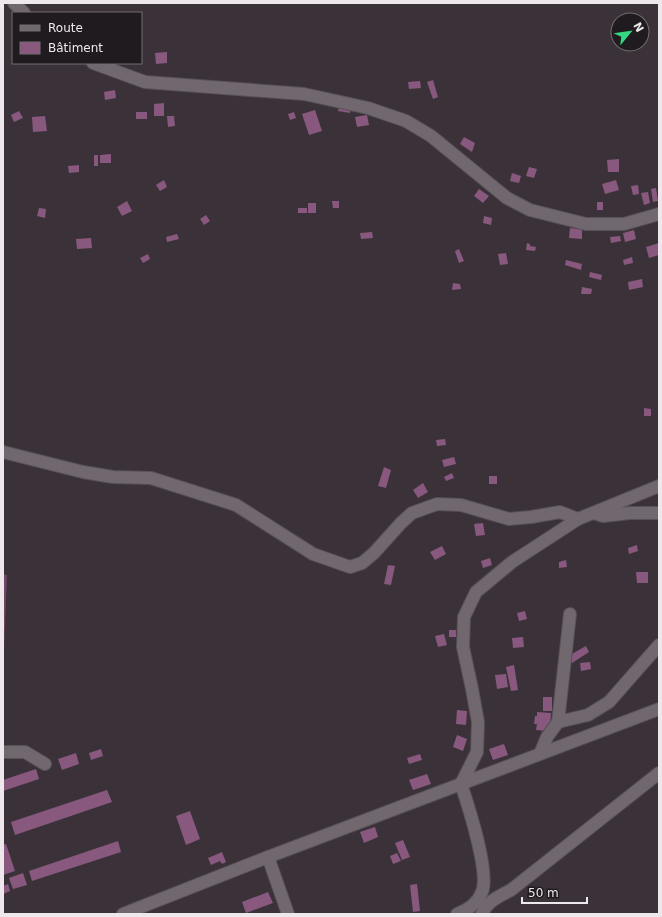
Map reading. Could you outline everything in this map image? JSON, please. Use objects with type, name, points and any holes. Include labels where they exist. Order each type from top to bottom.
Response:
[{"type":"street","points":[[14,3],[23,12]]},
{"type":"street","points":[[96,64],[145,82],[304,94],[368,108],[406,121],[431,136],[507,198],[530,210],[586,224],[624,224],[659,214]]},
{"type":"street","points":[[3,452],[113,477],[151,478],[236,505],[313,554],[350,567],[362,563],[374,553],[412,513],[437,504],[461,505],[509,519],[531,518],[560,512],[578,519]]},
{"type":"street","points":[[481,908],[484,879],[472,817],[461,784],[477,752],[478,722],[463,647],[464,617],[476,592],[512,562],[578,519],[659,486]]},
{"type":"street","points":[[594,512],[603,516],[659,512]]},
{"type":"street","points":[[540,754],[547,736],[558,722],[570,614]]},
{"type":"street","points":[[558,722],[588,715],[609,702],[659,645]]},
{"type":"street","points":[[131,913],[268,857],[659,709]]},
{"type":"street","points":[[3,752],[25,752],[45,764]]},
{"type":"street","points":[[457,914],[464,911],[481,908],[511,890],[659,773]]},
{"type":"street","points":[[268,857],[288,914]]},
{"type":"shaded area","points":[[3,574],[7,575],[3,651]]},
{"type":"building","points":[[167,52],[167,63],[156,64],[155,53]]},
{"type":"building","points":[[433,80],[438,97],[433,99],[427,82]]},
{"type":"building","points":[[420,81],[421,88],[409,89],[408,82]]},
{"type":"building","points":[[115,90],[116,98],[105,100],[104,92]]},
{"type":"building","points":[[164,103],[164,116],[154,116],[154,104]]},
{"type":"building","points":[[339,106],[351,108],[350,113],[338,111]]},
{"type":"building","points":[[315,110],[322,131],[309,135],[302,114]]},
{"type":"building","points":[[19,111],[23,118],[14,122],[11,115]]},
{"type":"building","points":[[136,112],[147,112],[147,119],[136,119]]},
{"type":"building","points":[[294,112],[296,118],[290,120],[288,114]]},
{"type":"building","points":[[367,115],[369,125],[357,127],[355,117]]},
{"type":"building","points":[[45,116],[47,131],[33,132],[32,117]]},
{"type":"building","points":[[167,116],[174,116],[175,126],[168,127]]},
{"type":"building","points":[[464,137],[475,143],[472,152],[460,144]]},
{"type":"building","points":[[111,154],[111,163],[100,163],[100,155]]},
{"type":"building","points":[[94,155],[98,155],[98,166],[94,166]]},
{"type":"building","points":[[619,159],[619,172],[608,172],[607,160]]},
{"type":"building","points":[[79,165],[79,172],[69,173],[68,166]]},
{"type":"building","points":[[529,167],[537,169],[534,178],[526,176]]},
{"type":"building","points":[[512,173],[521,176],[519,183],[510,181]]},
{"type":"building","points":[[164,180],[167,187],[160,191],[156,185]]},
{"type":"building","points":[[616,180],[619,190],[605,194],[602,184]]},
{"type":"building","points":[[638,185],[639,194],[633,195],[631,186]]},
{"type":"building","points":[[656,188],[658,201],[653,202],[651,189]]},
{"type":"building","points":[[479,189],[489,196],[483,203],[474,196]]},
{"type":"building","points":[[648,192],[650,203],[644,205],[641,193]]},
{"type":"building","points":[[127,201],[132,211],[122,216],[117,207]]},
{"type":"building","points":[[332,201],[339,201],[339,208],[333,208]]},
{"type":"building","points":[[597,202],[603,202],[603,210],[597,210]]},
{"type":"building","points":[[308,203],[316,203],[316,213],[308,213]]},
{"type":"building","points":[[39,208],[46,209],[45,218],[37,216]]},
{"type":"building","points":[[298,208],[307,208],[307,213],[298,213]]},
{"type":"building","points":[[206,215],[210,221],[204,225],[200,219]]},
{"type":"building","points":[[484,216],[492,218],[491,225],[483,223]]},
{"type":"building","points":[[570,228],[582,229],[582,239],[569,238]]},
{"type":"building","points":[[634,230],[636,239],[625,242],[623,233]]},
{"type":"building","points":[[372,232],[373,238],[361,239],[360,233]]},
{"type":"building","points":[[177,234],[179,239],[167,242],[166,237]]},
{"type":"building","points":[[620,236],[621,241],[611,243],[610,237]]},
{"type":"building","points":[[91,238],[92,248],[77,249],[76,239]]},
{"type":"building","points":[[527,243],[530,244],[530,246],[536,247],[535,251],[526,250]]},
{"type":"building","points":[[659,243],[659,255],[649,258],[646,247]]},
{"type":"building","points":[[459,249],[464,261],[459,263],[455,251]]},
{"type":"building","points":[[506,253],[508,264],[500,265],[498,254]]},
{"type":"building","points":[[148,254],[150,259],[143,263],[140,258]]},
{"type":"building","points":[[632,257],[633,263],[624,265],[623,260]]},
{"type":"building","points":[[566,260],[582,264],[581,270],[565,265]]},
{"type":"building","points":[[590,272],[602,275],[601,280],[589,277]]},
{"type":"building","points":[[642,279],[643,287],[629,290],[628,282]]},
{"type":"building","points":[[453,283],[460,284],[461,289],[452,290]]},
{"type":"building","points":[[582,287],[592,289],[591,294],[581,294]]},
{"type":"building","points":[[644,408],[651,409],[651,416],[644,416]]},
{"type":"building","points":[[445,439],[446,445],[437,446],[436,440]]},
{"type":"building","points":[[454,457],[456,464],[444,467],[442,460]]},
{"type":"building","points":[[384,467],[391,470],[386,488],[378,486]]},
{"type":"building","points":[[452,473],[454,478],[446,481],[444,477]]},
{"type":"building","points":[[489,476],[497,476],[497,484],[489,484]]},
{"type":"building","points":[[423,483],[428,492],[418,498],[413,490]]},
{"type":"building","points":[[483,523],[485,535],[476,536],[474,524]]},
{"type":"building","points":[[637,545],[638,551],[629,554],[628,548]]},
{"type":"building","points":[[442,546],[446,554],[435,560],[430,552]]},
{"type":"building","points":[[490,558],[492,565],[483,568],[481,561]]},
{"type":"building","points":[[566,560],[567,567],[559,568],[559,562]]},
{"type":"building","points":[[388,565],[395,566],[391,585],[384,584]]},
{"type":"building","points":[[636,572],[648,572],[648,583],[637,583]]},
{"type":"building","points":[[525,611],[527,619],[519,621],[517,613]]},
{"type":"building","points":[[449,630],[456,630],[456,637],[449,637]]},
{"type":"building","points":[[444,634],[447,645],[438,647],[435,636]]},
{"type":"building","points":[[523,637],[524,647],[513,648],[512,638]]},
{"type":"building","points":[[586,646],[589,652],[572,663],[568,656]]},
{"type":"building","points":[[590,662],[591,669],[581,671],[580,663]]},
{"type":"building","points":[[514,665],[518,690],[511,691],[506,667]]},
{"type":"building","points":[[506,674],[508,687],[497,689],[495,675]]},
{"type":"building","points":[[543,697],[552,697],[552,711],[543,711]]},
{"type":"building","points":[[457,710],[467,711],[466,725],[456,724]]},
{"type":"building","points":[[537,712],[551,713],[550,726],[546,726],[546,731],[536,730],[537,724],[534,724]]},
{"type":"building","points":[[457,735],[467,739],[463,751],[453,747]]},
{"type":"building","points":[[504,744],[508,755],[493,760],[489,749]]},
{"type":"building","points":[[101,749],[103,756],[91,760],[89,753]]},
{"type":"building","points":[[76,753],[79,764],[62,770],[58,759]]},
{"type":"building","points":[[420,754],[422,760],[409,764],[407,758]]},
{"type":"building","points":[[36,769],[39,779],[3,791],[3,780]]},
{"type":"building","points":[[427,774],[431,784],[413,790],[409,780]]},
{"type":"building","points":[[107,790],[112,802],[15,835],[11,822]]},
{"type":"building","points":[[190,811],[200,839],[186,845],[176,816]]},
{"type":"building","points":[[375,827],[378,837],[364,843],[360,832]]},
{"type":"building","points":[[403,840],[410,857],[402,860],[395,843]]},
{"type":"building","points":[[118,841],[121,852],[32,881],[29,871]]},
{"type":"building","points":[[6,844],[15,871],[3,875],[3,845]]},
{"type":"building","points":[[222,852],[226,862],[222,864],[220,861],[211,865],[208,858]]},
{"type":"building","points":[[397,853],[401,861],[393,864],[390,856]]},
{"type":"building","points":[[23,873],[27,885],[13,889],[9,878]]},
{"type":"building","points":[[8,884],[10,891],[3,894],[3,886]]},
{"type":"building","points":[[417,884],[420,911],[413,912],[410,885]]},
{"type":"building","points":[[268,892],[273,903],[246,913],[242,902]]}]
